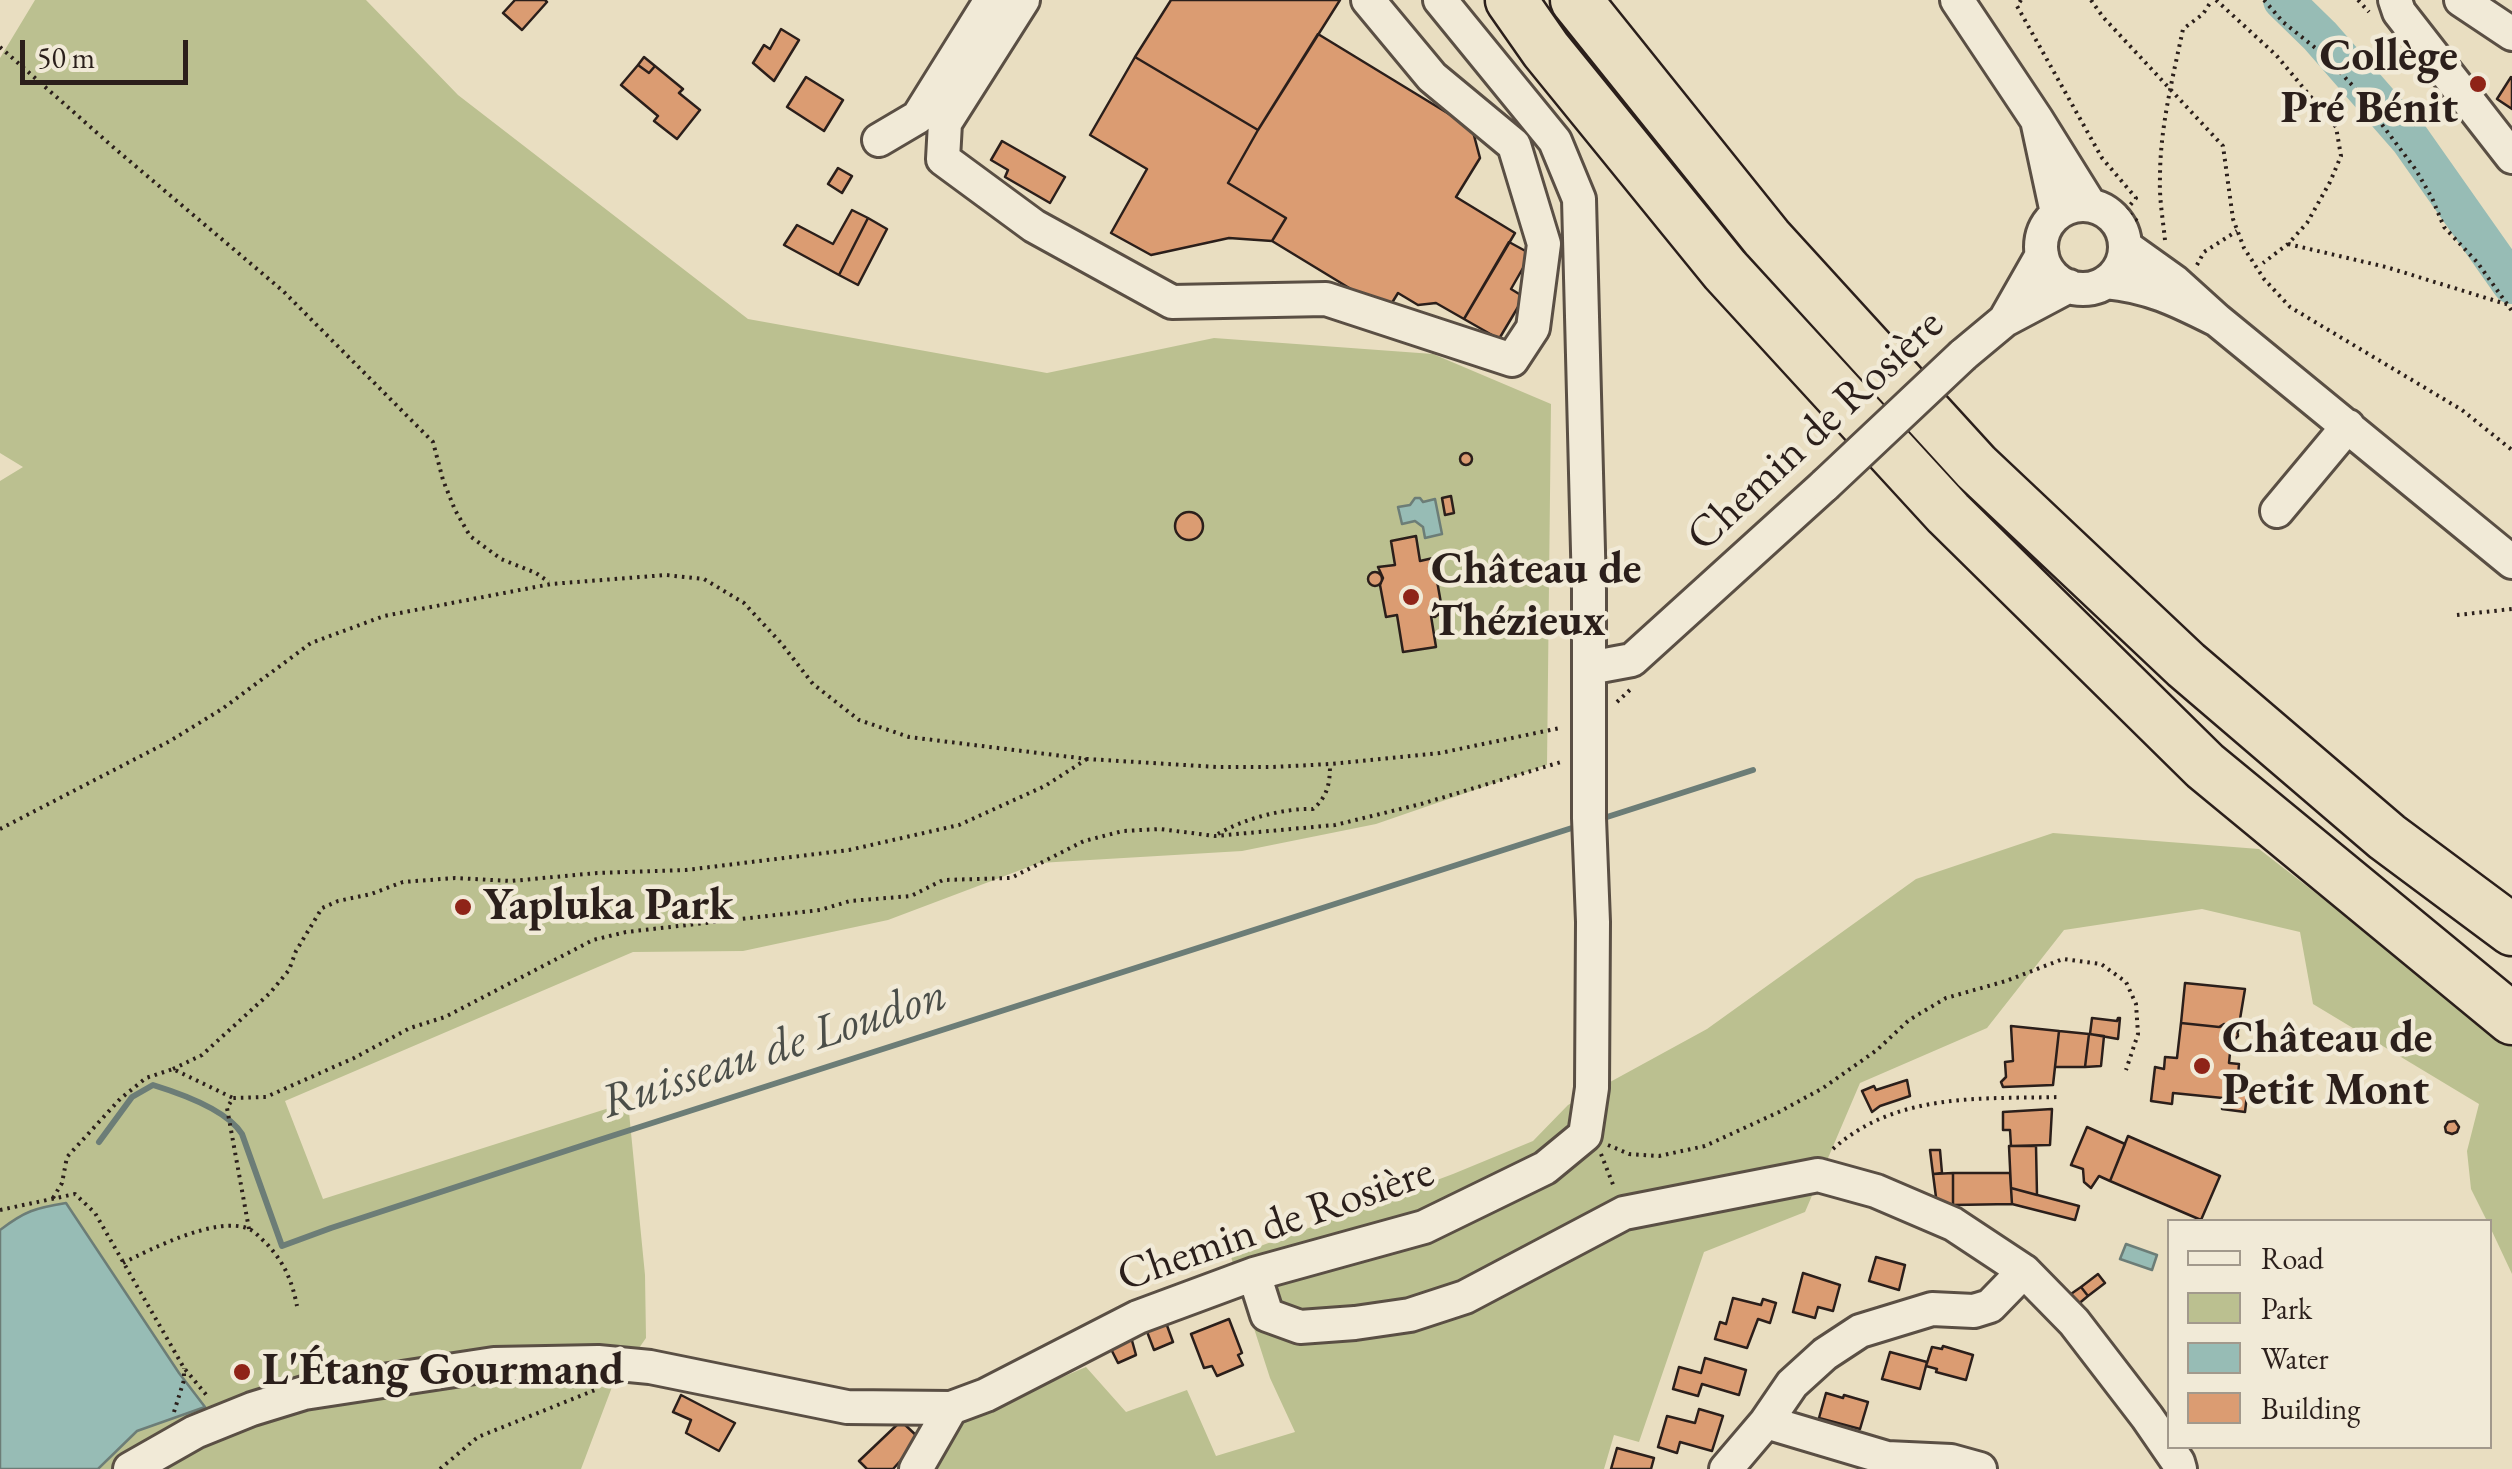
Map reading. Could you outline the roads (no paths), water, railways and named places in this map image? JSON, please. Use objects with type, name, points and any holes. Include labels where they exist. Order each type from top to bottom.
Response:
[{"type":"highway","points":[[1510,0],[1725,270],[1948,513],[2206,766],[2512,1019]]},
{"type":"highway","points":[[1576,0],[1766,238],[1976,467],[2186,665],[2387,837],[2512,930]]},
{"type":"street","points":[[879,140],[918,117],[991,0]]},
{"type":"street","points":[[1023,0],[945,123],[943,159],[1034,226],[1172,302],[1326,299],[1512,360],[1533,328],[1544,244],[1514,145],[1432,77],[1368,0]]},
{"type":"street","points":[[1440,0],[1555,141],[1580,200],[1590,668]]},
{"type":"street","points":[[1956,0],[2090,205]]},
{"type":"street","points":[[2396,0],[2399,12],[2512,157]]},
{"type":"street","points":[[2462,0],[2512,34]]},
{"type":"street","points":[[2037,120],[2057,213]]},
{"type":"street","points":[[2139,236],[2117,273],[2094,287],[2082,289],[2056,279],[2042,255],[2044,232],[2057,213],[2078,204],[2102,208],[2139,236],[2174,282],[2216,320],[2512,562]]},
{"type":"street","name":"Chemin de Rosière","points":[[2005,320],[2042,255]]},
{"type":"street","points":[[2106,282],[2135,284],[2216,320]]},
{"type":"street","name":"Chemin de Rosière","points":[[130,1469],[195,1432],[304,1393],[494,1364],[598,1362],[650,1367],[847,1407],[951,1408],[986,1395],[1138,1317],[1254,1274],[1424,1227],[1546,1168],[1585,1135],[1592,1088],[1590,668],[1632,660],[1962,354],[2005,320],[2069,286]]},
{"type":"street","points":[[2276,511],[2348,426]]},
{"type":"street","points":[[1254,1274],[1267,1316],[1300,1327],[1410,1315],[1465,1297],[1624,1212],[1818,1175],[1876,1191],[1953,1224],[2024,1271],[2074,1322],[2167,1446]]},
{"type":"street","points":[[1726,1469],[1792,1384],[1825,1354],[1860,1331],[1932,1308],[1974,1311],[1990,1306],[2024,1271]]},
{"type":"street","points":[[916,1469],[951,1408]]},
{"type":"street","points":[[1766,1422],[1887,1458],[1951,1461],[1980,1469]]},
{"type":"water","points":[[1415,498],[1423,502],[1435,499],[1442,534],[1425,538],[1423,527],[1415,521],[1402,524],[1398,507],[1410,505]]},
{"type":"water","points":[[66,1203],[205,1407],[137,1431],[98,1469],[0,1469],[0,1230],[31,1211]]},
{"type":"water","points":[[2126,1244],[2157,1255],[2152,1270],[2120,1259]]},
{"type":"waterway","points":[[2283,0],[2320,36],[2410,139],[2512,284]]},
{"type":"waterway","name":"Ruisseau de Loudon","points":[[1607,817],[1753,770]]},
{"type":"waterway","name":"Ruisseau de Loudon","points":[[99,1142],[132,1097],[153,1085],[214,1110],[242,1134],[282,1246],[596,1141],[1575,827]]},
{"type":"place","name":"Collège Pré Bénit","points":[[2478,84]]},
{"type":"place","name":"Château de Thézieux","points":[[1411,597]]},
{"type":"place","name":"Yapluka Park","points":[[463,907]]},
{"type":"place","name":"Château de Petit Mont","points":[[2202,1066]]},
{"type":"place","name":"L'Étang Gourmand","points":[[242,1372]]}]
